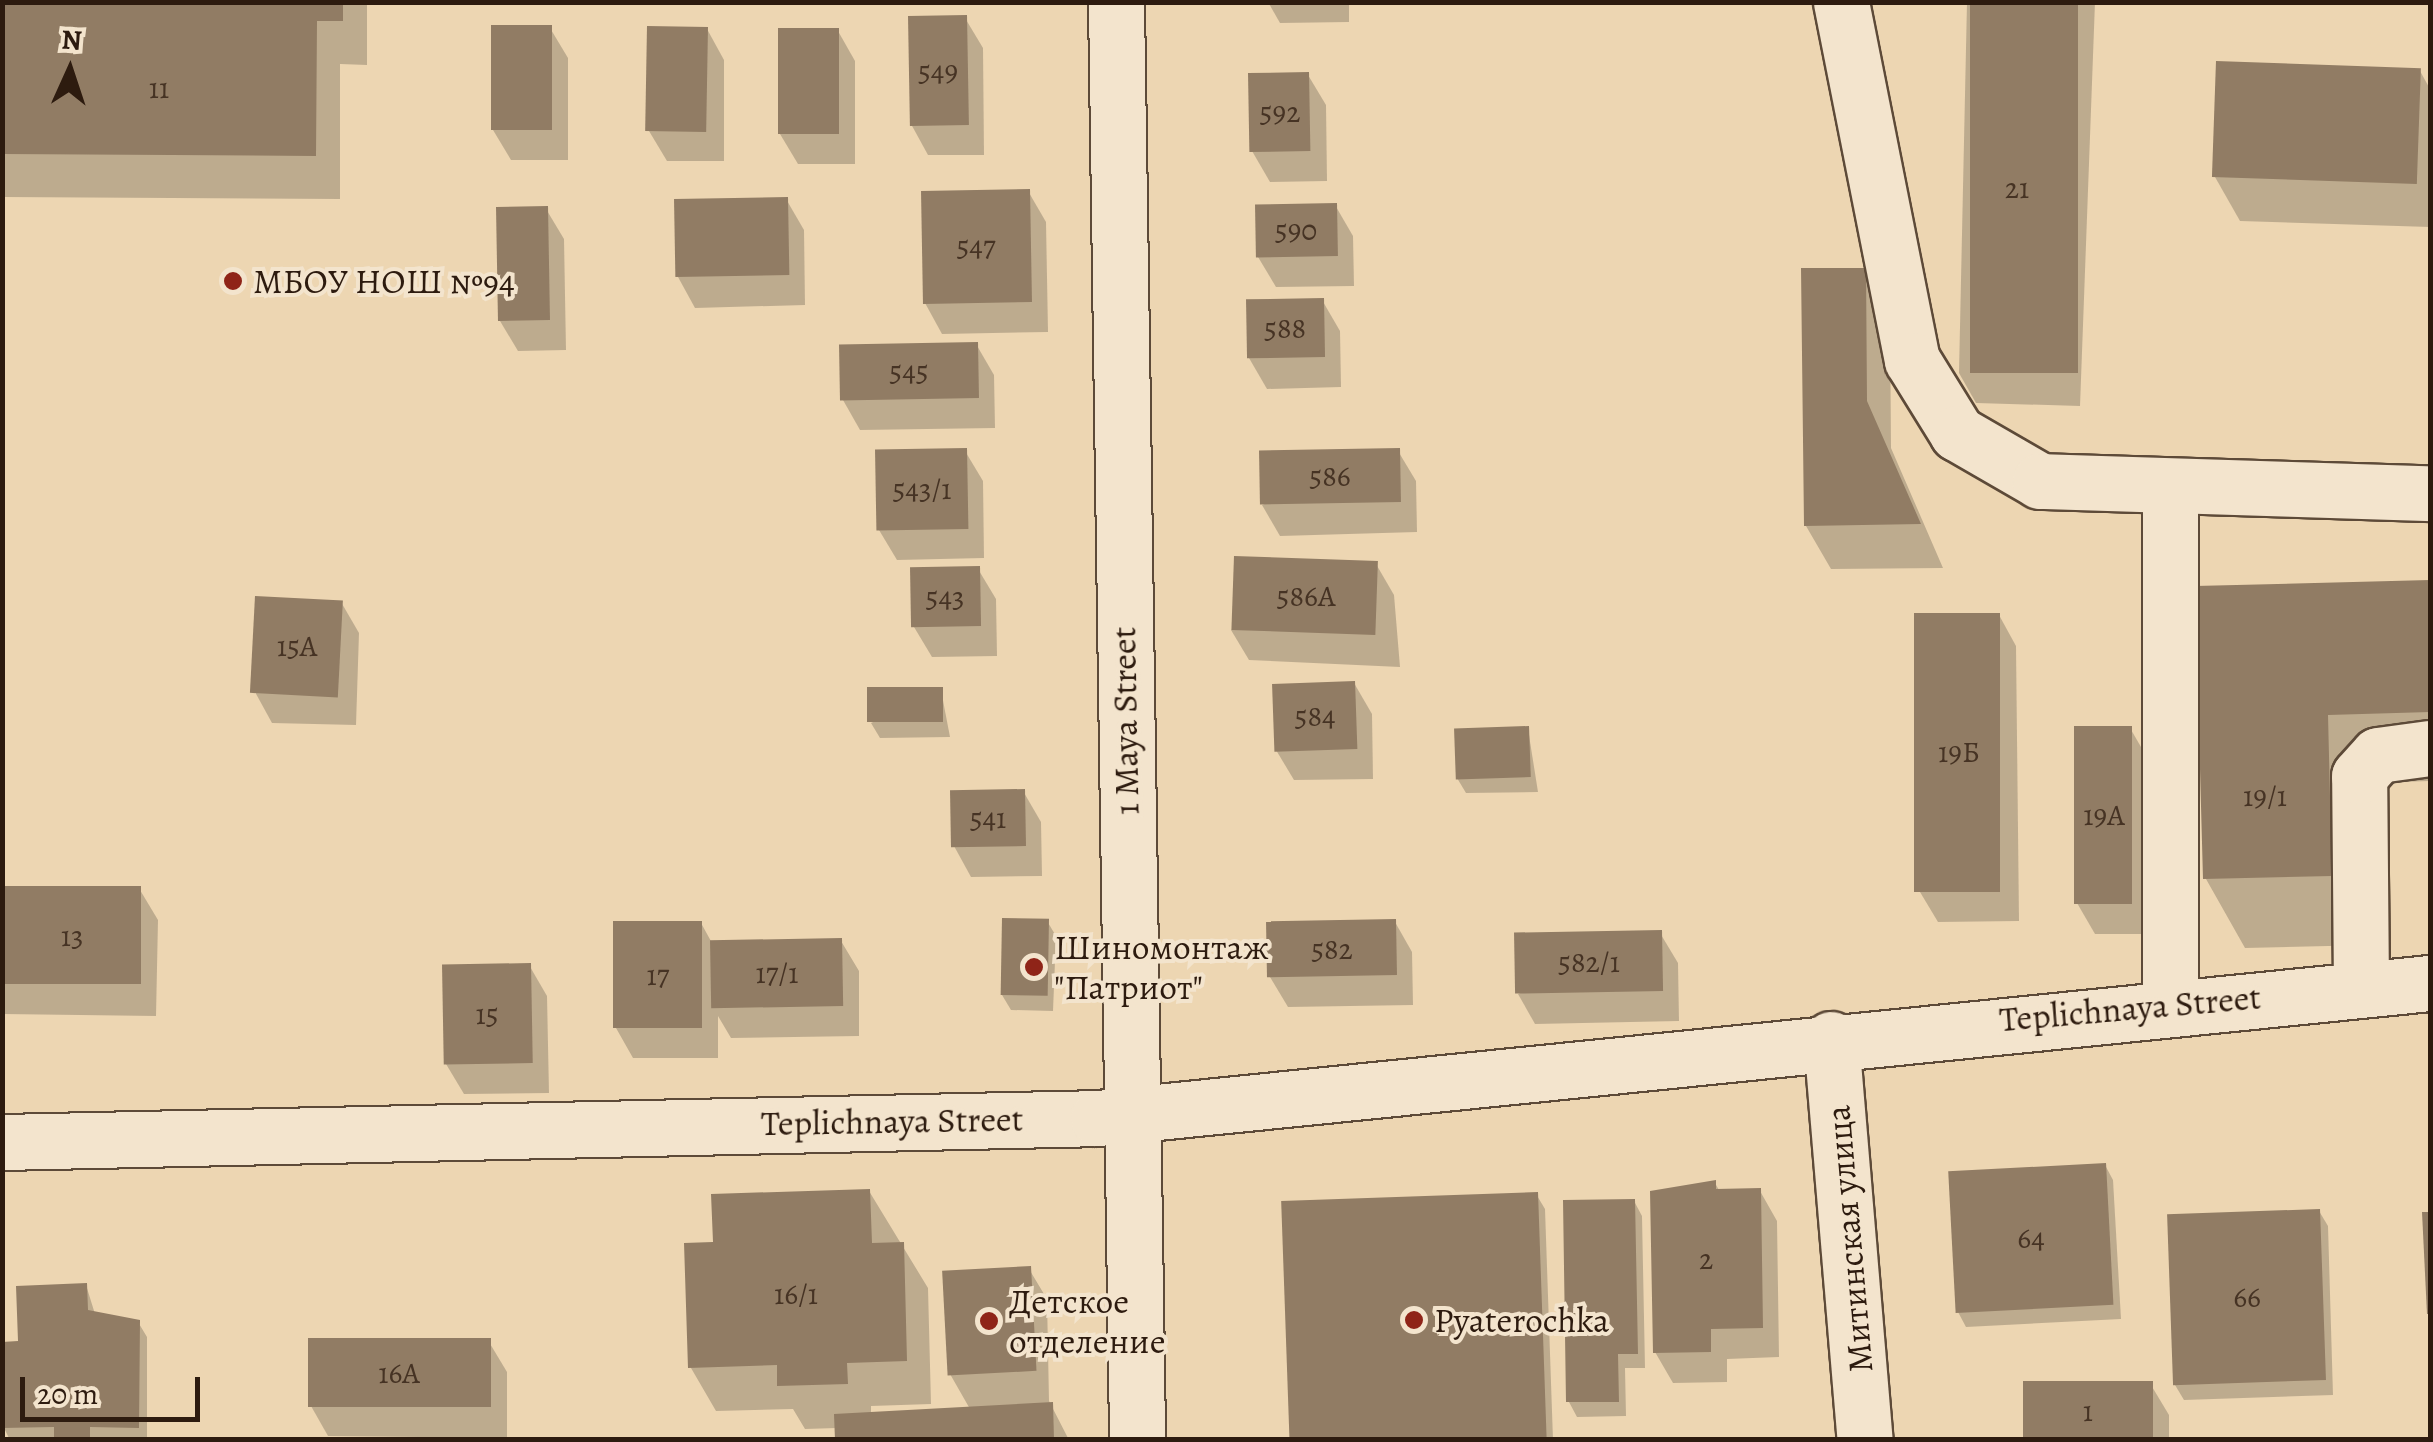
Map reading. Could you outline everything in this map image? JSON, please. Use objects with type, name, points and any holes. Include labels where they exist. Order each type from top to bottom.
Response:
[{"type":"street","name":"1 Maya Street","points":[[1116,2],[1137,1440]]},
{"type":"street","points":[[1841,2],[1912,360],[1929,399],[1997,463],[2040,481],[2430,493]]},
{"type":"street","points":[[2170,486],[2170,1003]]},
{"type":"street","points":[[2361,988],[2360,776],[2378,754],[2430,748]]},
{"type":"street","name":"Teplichnaya Street","points":[[2,1142],[1131,1116],[2170,1003],[2430,982]]},
{"type":"street","name":"Митинская улица","points":[[1804,1041],[1864,1440]]},
{"type":"building","points":[[2,2],[343,2],[343,21],[317,21],[316,156],[2,154]]},
{"type":"building","points":[[1970,2],[2078,2],[2078,373],[1970,373]]},
{"type":"building","points":[[967,15],[969,125],[910,126],[908,16]]},
{"type":"building","points":[[491,25],[552,25],[552,130],[491,130]]},
{"type":"building","points":[[647,26],[708,27],[706,132],[645,131]]},
{"type":"building","points":[[778,28],[839,28],[839,134],[778,134]]},
{"type":"building","points":[[2216,61],[2421,68],[2417,184],[2212,177]]},
{"type":"building","points":[[1309,72],[1310,151],[1249,152],[1248,73]]},
{"type":"building","points":[[1030,189],[1032,302],[923,304],[921,191]]},
{"type":"building","points":[[788,197],[789,275],[675,277],[674,199]]},
{"type":"building","points":[[1337,203],[1338,256],[1256,257],[1255,204]]},
{"type":"building","points":[[548,206],[550,320],[498,321],[496,207]]},
{"type":"building","points":[[1801,268],[1866,268],[1867,401],[1921,524],[1804,526]]},
{"type":"building","points":[[1324,298],[1325,357],[1247,358],[1246,299]]},
{"type":"building","points":[[978,342],[979,398],[840,400],[839,344]]},
{"type":"building","points":[[967,448],[968,529],[876,531],[875,450]]},
{"type":"building","points":[[1400,448],[1401,502],[1260,504],[1259,450]]},
{"type":"building","points":[[1234,556],[1378,561],[1375,635],[1231,630]]},
{"type":"building","points":[[980,566],[981,626],[911,627],[910,567]]},
{"type":"building","points":[[2430,580],[2430,712],[2328,715],[2332,876],[2203,879],[2195,586]]},
{"type":"building","points":[[255,596],[343,601],[338,697],[250,693]]},
{"type":"building","points":[[1914,613],[2000,613],[2000,892],[1914,892]]},
{"type":"building","points":[[1355,681],[1357,749],[1274,752],[1272,684]]},
{"type":"building","points":[[867,687],[943,687],[943,722],[867,722]]},
{"type":"building","points":[[1529,726],[1531,777],[1456,780],[1454,729]]},
{"type":"building","points":[[2074,726],[2132,726],[2132,904],[2074,904]]},
{"type":"building","points":[[1025,789],[1026,846],[951,847],[950,790]]},
{"type":"building","points":[[2,886],[141,886],[141,984],[2,984]]},
{"type":"building","points":[[1002,918],[1049,919],[1048,996],[1001,995]]},
{"type":"building","points":[[1396,919],[1397,975],[1267,977],[1266,921]]},
{"type":"building","points":[[613,921],[702,921],[702,1028],[613,1028]]},
{"type":"building","points":[[1662,930],[1663,991],[1515,994],[1514,933]]},
{"type":"building","points":[[842,938],[843,1006],[711,1008],[710,940]]},
{"type":"building","points":[[531,963],[533,1063],[444,1065],[442,965]]},
{"type":"building","points":[[2106,1163],[2113,1305],[1956,1313],[1948,1171]]},
{"type":"building","points":[[1716,1180],[1716,1189],[1761,1188],[1763,1328],[1711,1329],[1711,1352],[1653,1353],[1650,1191]]},
{"type":"building","points":[[870,1189],[872,1243],[904,1242],[907,1361],[847,1363],[848,1384],[777,1386],[777,1365],[688,1368],[684,1243],[713,1242],[711,1194]]},
{"type":"building","name":"Pyaterochka","points":[[1538,1192],[1547,1439],[1290,1440],[1281,1201]]},
{"type":"building","points":[[1635,1199],[1638,1354],[1618,1354],[1619,1402],[1566,1402],[1563,1200]]},
{"type":"building","points":[[2320,1209],[2326,1380],[2173,1385],[2167,1214]]},
{"type":"building","points":[[2422,1212],[2430,1212],[2430,1314],[2427,1314]]},
{"type":"building","name":"Детское отделение","points":[[1031,1266],[1036,1371],[948,1376],[942,1271]]},
{"type":"building","points":[[87,1283],[88,1310],[140,1320],[139,1428],[90,1427],[90,1440],[54,1440],[54,1427],[2,1428],[2,1342],[18,1341],[16,1286]]},
{"type":"building","points":[[308,1338],[491,1338],[491,1407],[308,1407]]},
{"type":"building","points":[[2023,1381],[2153,1381],[2153,1440],[2023,1440]]},
{"type":"building","points":[[1053,1402],[1054,1440],[835,1440],[834,1414]]},
{"type":"place","name":"МБОУ НОШ №94","points":[[233,281]]},
{"type":"place","name":"Шиномонтаж \"Патриот\"","points":[[1034,967]]},
{"type":"place","name":"Pyaterochka","points":[[1414,1320]]},
{"type":"place","name":"Детское отделение","points":[[989,1321]]}]
